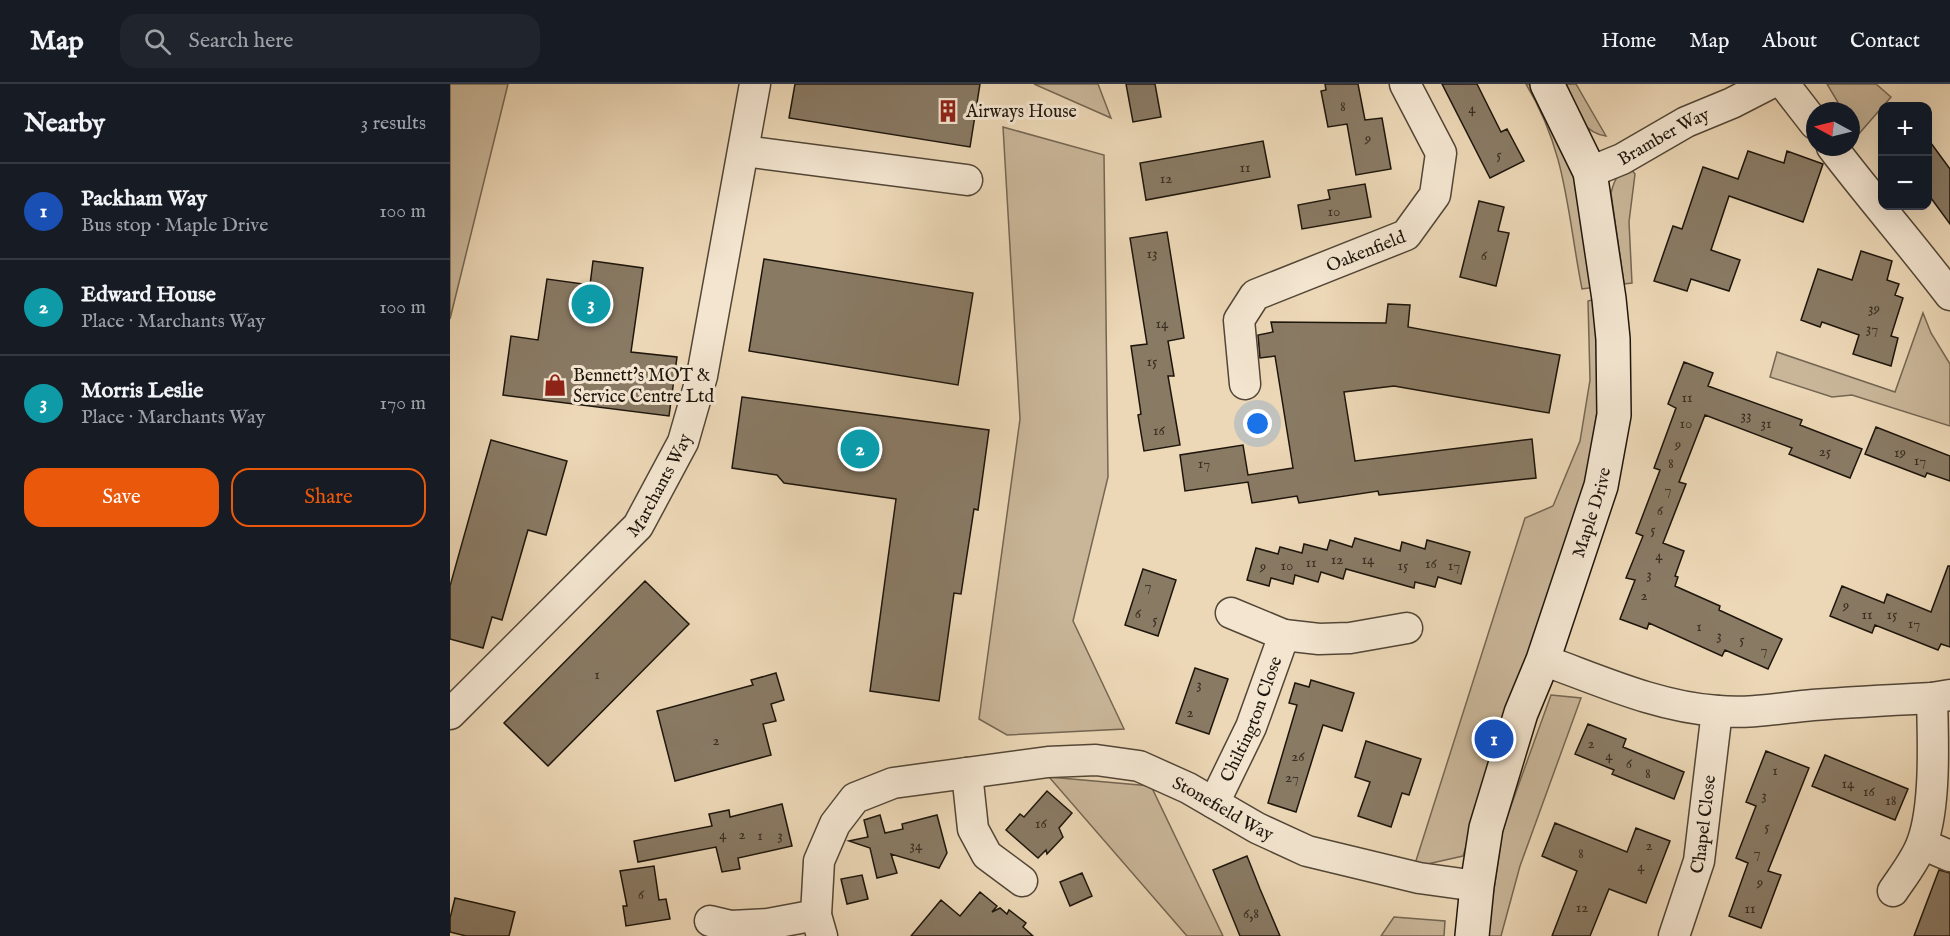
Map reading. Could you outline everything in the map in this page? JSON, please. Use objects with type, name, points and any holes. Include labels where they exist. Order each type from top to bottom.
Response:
[{"type":"street","name":"Marchants Way","points":[[450,714],[638,526],[684,442],[702,376],[755,84]]},
{"type":"street","name":"Oakenfield","points":[[1245,384],[1239,320],[1255,295],[1406,235],[1435,195],[1440,153],[1405,84]]},
{"type":"street","name":"Maple Drive","points":[[1472,936],[1486,828],[1521,713],[1543,660],[1601,486],[1614,415],[1611,319],[1590,172],[1547,84]]},
{"type":"street","name":"Bramber Way","points":[[1590,172],[1622,159],[1686,122],[1732,103],[1769,84]]},
{"type":"street","points":[[1784,84],[1806,112]]},
{"type":"street","points":[[744,151],[967,180]]},
{"type":"street","points":[[1839,156],[1869,196],[1904,234],[1950,295]]},
{"type":"street","name":"Chiltington Close","points":[[1231,613],[1284,635],[1319,639],[1350,638],[1407,628]]},
{"type":"street","name":"Chiltington Close","points":[[1214,803],[1251,727],[1284,635]]},
{"type":"street","points":[[1543,660],[1668,703],[1717,711],[1767,711],[1811,705],[1941,696],[1933,746],[1928,819],[1922,844],[1893,891]]},
{"type":"street","name":"Chapel Close","points":[[1674,936],[1699,861],[1717,711]]},
{"type":"street","name":"Stonefield Way","points":[[819,926],[819,861],[835,824],[855,798],[893,783],[1048,762],[1096,760],[1138,766],[1188,788],[1257,828],[1307,851],[1419,878],[1477,886]]},
{"type":"street","points":[[967,773],[973,829],[987,855],[1022,881]]},
{"type":"street","points":[[1922,844],[1950,856]]},
{"type":"street","points":[[710,921],[731,926],[768,924],[819,926]]},
{"type":"shaded area","points":[[450,84],[508,84],[450,319]]},
{"type":"shaded area","points":[[1034,84],[1098,84],[1111,118]]},
{"type":"shaded area","points":[[1526,84],[1538,84],[1572,164],[1596,287],[1582,289],[1558,159],[1540,109]]},
{"type":"shaded area","points":[[1563,84],[1576,84],[1606,136],[1597,134],[1584,124]]},
{"type":"shaded area","points":[[1827,84],[1876,84],[1891,97],[1887,102],[1878,102],[1878,112],[1860,133],[1860,102],[1838,102]]},
{"type":"shaded area","points":[[1003,127],[1104,155],[1108,477],[1073,621],[1124,729],[1007,735],[979,719],[1020,419]]},
{"type":"shaded area","points":[[1631,169],[1635,174],[1629,222],[1632,283],[1624,284],[1611,193],[1613,185],[1622,172]]},
{"type":"shaded area","points":[[1599,298],[1599,398],[1587,478],[1463,856],[1414,867],[1525,518],[1553,506],[1580,441],[1590,380],[1588,301]]},
{"type":"shaded area","points":[[1923,313],[1931,333],[1950,364],[1950,426],[1852,395],[1832,397],[1770,377],[1777,352],[1895,392]]},
{"type":"shaded area","points":[[1551,695],[1581,698],[1520,866],[1501,936],[1487,936],[1503,828]]},
{"type":"shaded area","points":[[1049,777],[1151,786],[1223,936],[1187,936]]},
{"type":"shaded area","points":[[1394,917],[1445,921],[1444,936],[1381,936]]},
{"type":"building","points":[[795,84],[980,84],[970,147],[789,118]]},
{"type":"building","points":[[1126,84],[1155,84],[1161,117],[1133,122]]},
{"type":"building","points":[[1325,84],[1358,84],[1365,120],[1382,118],[1391,169],[1356,175],[1347,124],[1328,127],[1321,91],[1326,90]]},
{"type":"building","points":[[1442,84],[1477,84],[1501,132],[1507,129],[1524,161],[1490,178]]},
{"type":"building","points":[[1263,141],[1270,177],[1146,200],[1140,163]]},
{"type":"building","points":[[1932,144],[1950,169],[1950,224],[1932,199]]},
{"type":"building","points":[[1748,151],[1784,163],[1787,151],[1823,164],[1803,222],[1729,196],[1711,250],[1740,260],[1729,291],[1691,279],[1687,291],[1654,281],[1673,226],[1682,229],[1703,167],[1738,179]]},
{"type":"building","points":[[1365,184],[1371,217],[1302,229],[1298,205],[1330,199],[1328,190]]},
{"type":"building","points":[[1479,201],[1504,207],[1498,231],[1509,233],[1496,286],[1460,277]]},
{"type":"building","points":[[1167,232],[1184,338],[1168,341],[1174,376],[1168,376],[1180,445],[1144,451],[1131,346],[1147,344],[1130,238]]},
{"type":"building","points":[[1861,251],[1892,261],[1887,280],[1899,284],[1895,295],[1903,298],[1891,336],[1898,338],[1891,366],[1853,354],[1859,335],[1822,322],[1820,327],[1801,320],[1818,269],[1852,280]]},
{"type":"building","points":[[764,259],[973,293],[958,385],[749,351]]},
{"type":"building","points":[[593,261],[643,268],[631,352],[677,357],[669,416],[503,395],[511,336],[538,340],[547,279],[590,285]]},
{"type":"building","points":[[1388,304],[1410,305],[1408,327],[1560,355],[1549,413],[1394,386],[1344,392],[1355,461],[1532,439],[1536,478],[1379,495],[1378,491],[1299,503],[1297,496],[1252,503],[1248,482],[1185,491],[1180,455],[1243,445],[1248,475],[1293,468],[1275,356],[1260,358],[1258,335],[1273,332],[1271,322],[1386,323]]},
{"type":"building","points":[[1684,362],[1713,373],[1708,386],[1802,420],[1800,425],[1862,449],[1850,478],[1789,454],[1792,448],[1705,415],[1679,482],[1686,484],[1663,543],[1684,551],[1675,576],[1678,577],[1675,586],[1720,606],[1719,610],[1782,639],[1768,669],[1725,650],[1722,656],[1649,623],[1647,629],[1620,619],[1635,580],[1626,578],[1643,536],[1636,533],[1660,470],[1654,468],[1676,408],[1668,404]]},
{"type":"building","points":[[742,397],[989,430],[978,510],[974,509],[961,594],[954,593],[939,701],[870,691],[896,499],[784,483],[777,475],[732,468]]},
{"type":"building","points":[[1876,427],[1950,456],[1950,481],[1927,473],[1925,477],[1865,454]]},
{"type":"building","points":[[491,440],[567,461],[546,535],[528,530],[502,620],[492,617],[483,648],[450,639],[450,586]]},
{"type":"building","points":[[1355,538],[1400,551],[1402,542],[1425,549],[1427,540],[1470,552],[1461,584],[1438,577],[1435,587],[1415,582],[1414,588],[1346,569],[1343,579],[1321,572],[1318,582],[1295,575],[1293,584],[1271,578],[1269,586],[1247,580],[1256,548],[1278,554],[1280,547],[1302,553],[1304,544],[1327,550],[1330,540],[1352,547]]},
{"type":"building","points":[[1948,566],[1950,566],[1950,647],[1941,644],[1938,650],[1875,625],[1872,633],[1830,616],[1842,586],[1884,603],[1887,594],[1931,612]]},
{"type":"building","points":[[1143,569],[1176,580],[1158,636],[1125,625]]},
{"type":"building","points":[[645,581],[689,624],[548,766],[504,723]]},
{"type":"building","points":[[1195,668],[1228,679],[1209,734],[1176,723]]},
{"type":"building","points":[[776,673],[784,700],[771,704],[776,721],[763,724],[771,755],[675,781],[657,711],[753,685],[751,680]]},
{"type":"building","points":[[1311,680],[1354,693],[1342,731],[1323,725],[1296,812],[1268,803],[1297,705],[1289,703],[1295,683],[1309,687]]},
{"type":"building","points":[[1588,724],[1626,739],[1623,747],[1684,772],[1674,799],[1612,774],[1614,770],[1575,754]]},
{"type":"building","points":[[1366,741],[1421,759],[1409,795],[1402,793],[1391,827],[1358,816],[1370,782],[1355,777]]},
{"type":"building","points":[[1766,751],[1809,768],[1768,871],[1781,875],[1761,928],[1729,916],[1748,863],[1736,858],[1756,806],[1746,802]]},
{"type":"building","points":[[1825,755],[1908,789],[1895,820],[1812,786]]},
{"type":"building","points":[[1047,791],[1072,813],[1059,828],[1063,837],[1047,854],[1046,850],[1038,858],[1006,830],[1020,814],[1024,817]]},
{"type":"building","points":[[782,804],[792,846],[738,858],[740,869],[722,872],[716,847],[638,862],[634,841],[712,826],[709,814],[729,810],[730,817]]},
{"type":"building","points":[[880,815],[885,833],[903,829],[902,824],[937,815],[947,853],[939,868],[891,854],[897,873],[877,878],[870,848],[849,841],[868,837],[864,820]]},
{"type":"building","points":[[1555,823],[1627,852],[1636,828],[1670,841],[1646,903],[1609,889],[1590,936],[1552,936],[1577,871],[1542,856]]},
{"type":"building","points":[[1247,856],[1280,936],[1240,936],[1213,870]]},
{"type":"building","points":[[654,866],[659,900],[666,899],[670,919],[626,926],[623,906],[627,906],[620,871]]},
{"type":"building","points":[[1939,870],[1950,873],[1950,936],[1914,936]]},
{"type":"building","points":[[1082,873],[1092,896],[1070,906],[1060,882]]},
{"type":"building","points":[[862,875],[868,899],[847,904],[841,879]]},
{"type":"building","points":[[980,892],[997,906],[992,912],[1000,908],[1007,914],[1009,910],[1026,923],[1023,927],[1033,936],[911,936],[941,900],[960,916]]},
{"type":"building","points":[[455,898],[515,912],[509,936],[466,936],[450,932],[450,918]]},
{"type":"place","name":"Airways House","points":[[948,111]]},
{"type":"place","name":"Morris Leslie","points":[[591,304]]},
{"type":"place","name":"Bennett's MOT & Service Centre Ltd","points":[[555,385]]},
{"type":"place","name":"Edward House","points":[[860,449]]},
{"type":"place","name":"Packham Way","points":[[1494,739]]}]
